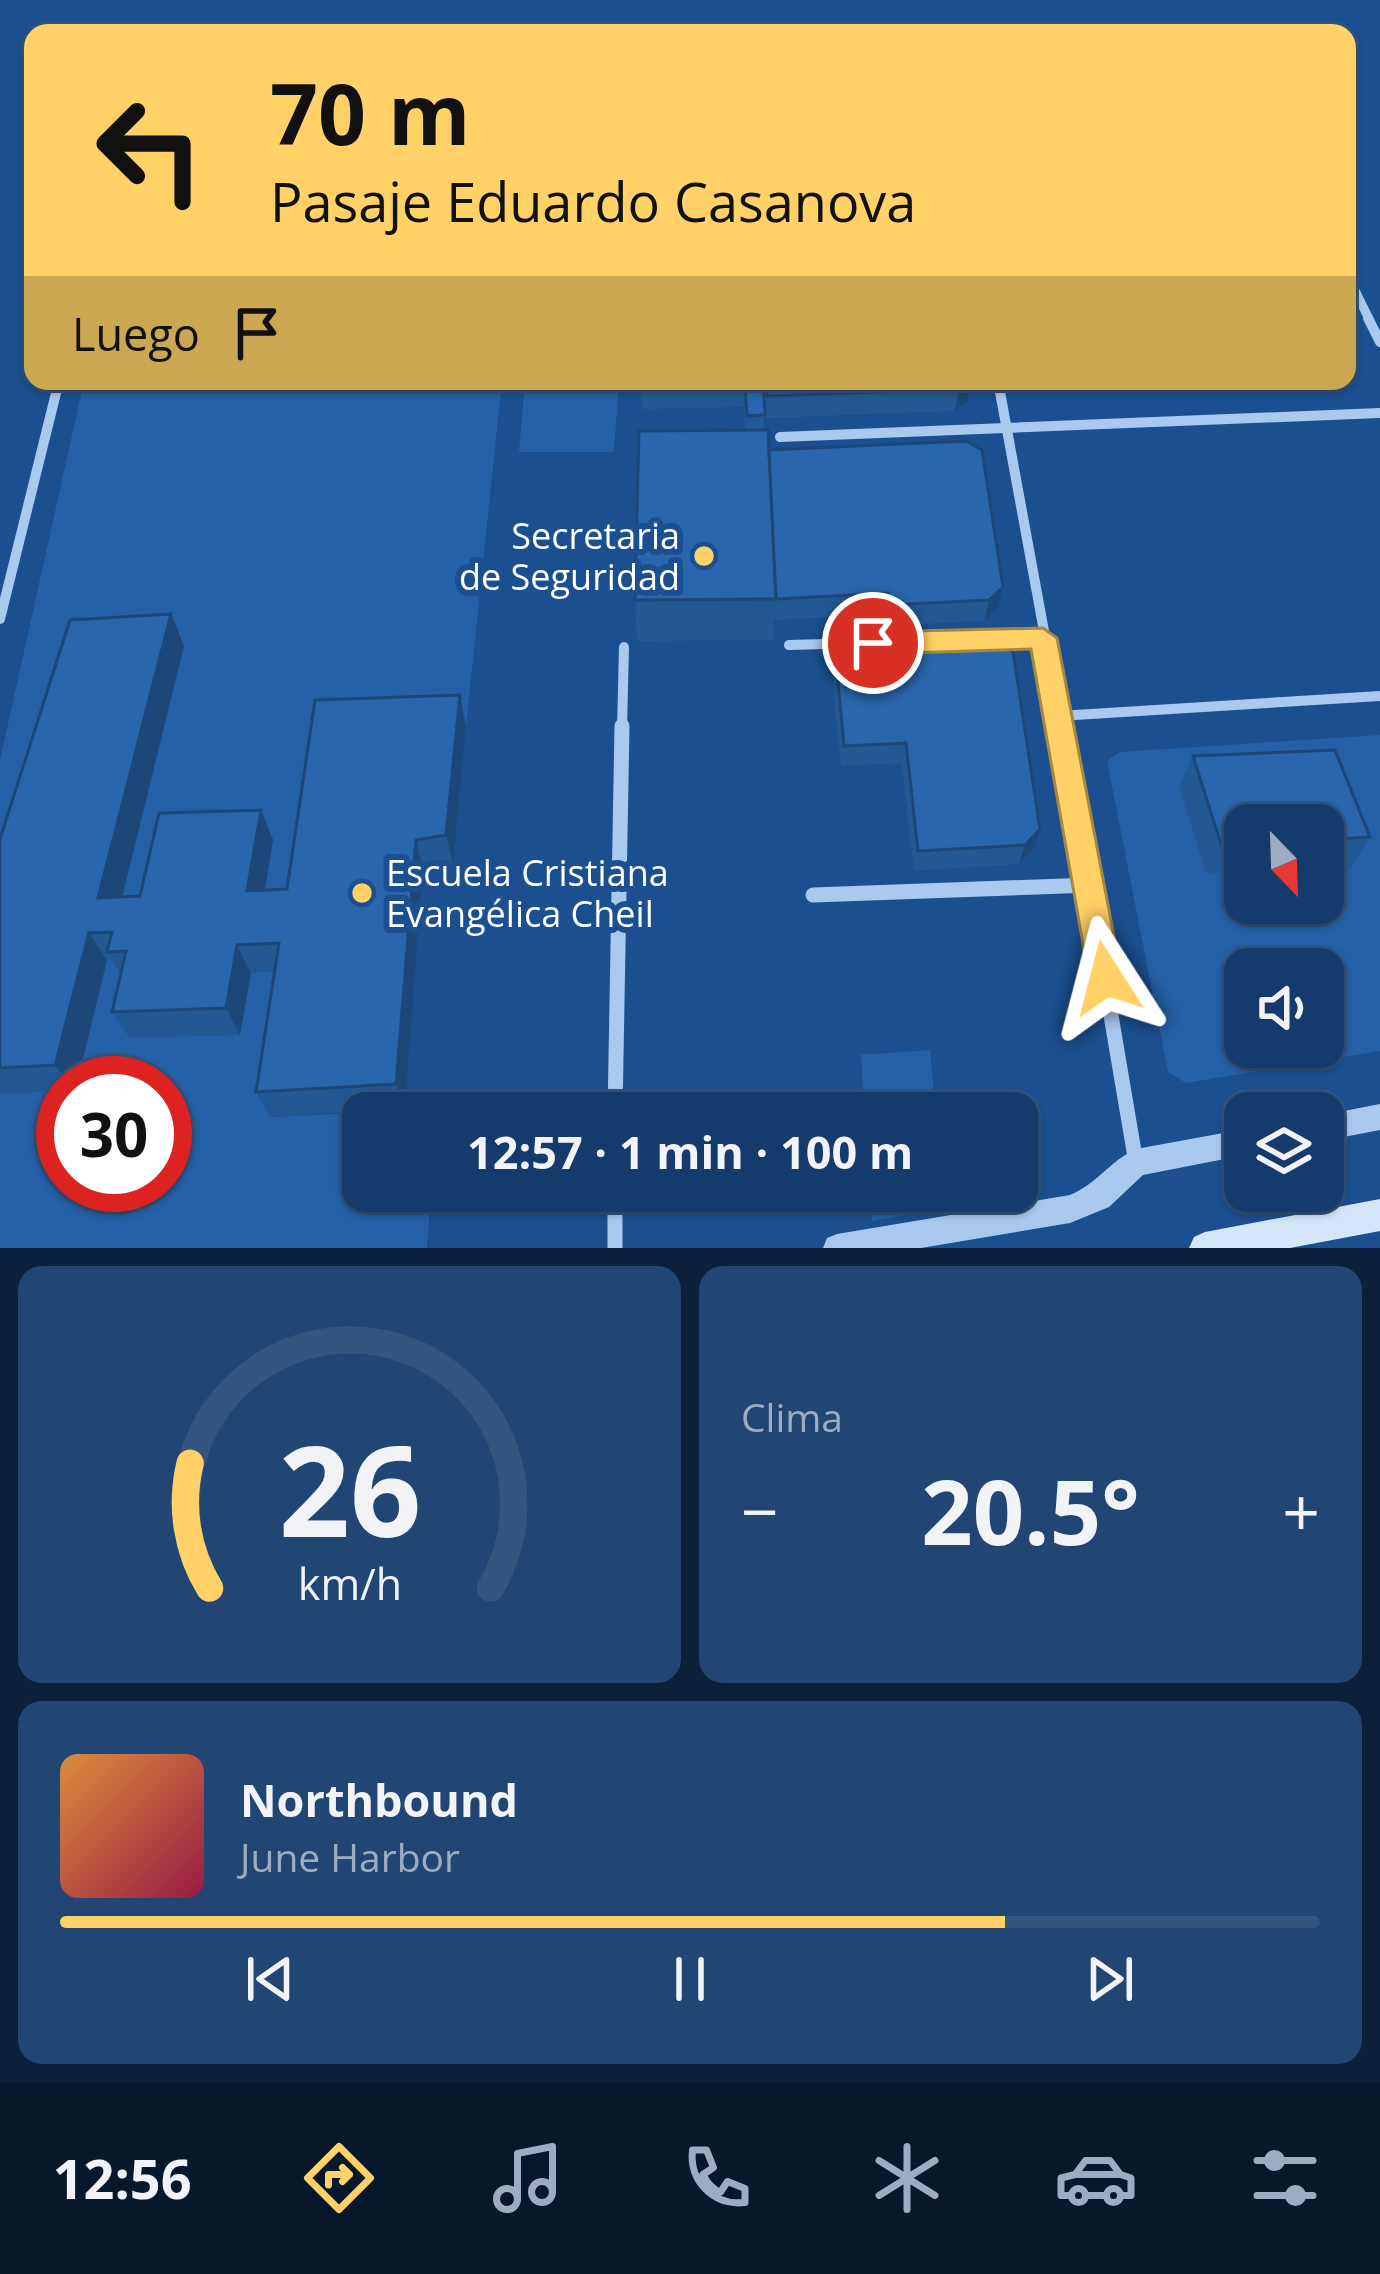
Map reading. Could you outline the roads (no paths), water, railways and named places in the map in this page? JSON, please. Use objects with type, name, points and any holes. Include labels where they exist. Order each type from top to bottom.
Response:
[{"type":"main road","points":[[1205,1248],[1380,1215]]},
{"type":"street","points":[[1356,293],[1380,342]]},
{"type":"street","points":[[0,619],[57,390]]},
{"type":"street","points":[[1000,390],[1091,885],[1136,1163]]},
{"type":"street","points":[[780,437],[1380,413]]},
{"type":"street","points":[[789,645],[1043,638]]},
{"type":"street","points":[[615,1092],[624,647]]},
{"type":"street","points":[[1059,716],[1380,696]]},
{"type":"street","points":[[813,895],[1091,885]]},
{"type":"street","points":[[1344,1124],[1380,1117]]},
{"type":"street","points":[[837,1248],[1070,1209],[1099,1197],[1136,1163],[1224,1146]]},
{"type":"street","points":[[615,1212],[615,1248]]},
{"type":"place","name":"Secretaria de Seguridad","points":[[704,556]]},
{"type":"place","name":"Escuela Cristiana Evangélica Cheil","points":[[362,893]]}]
